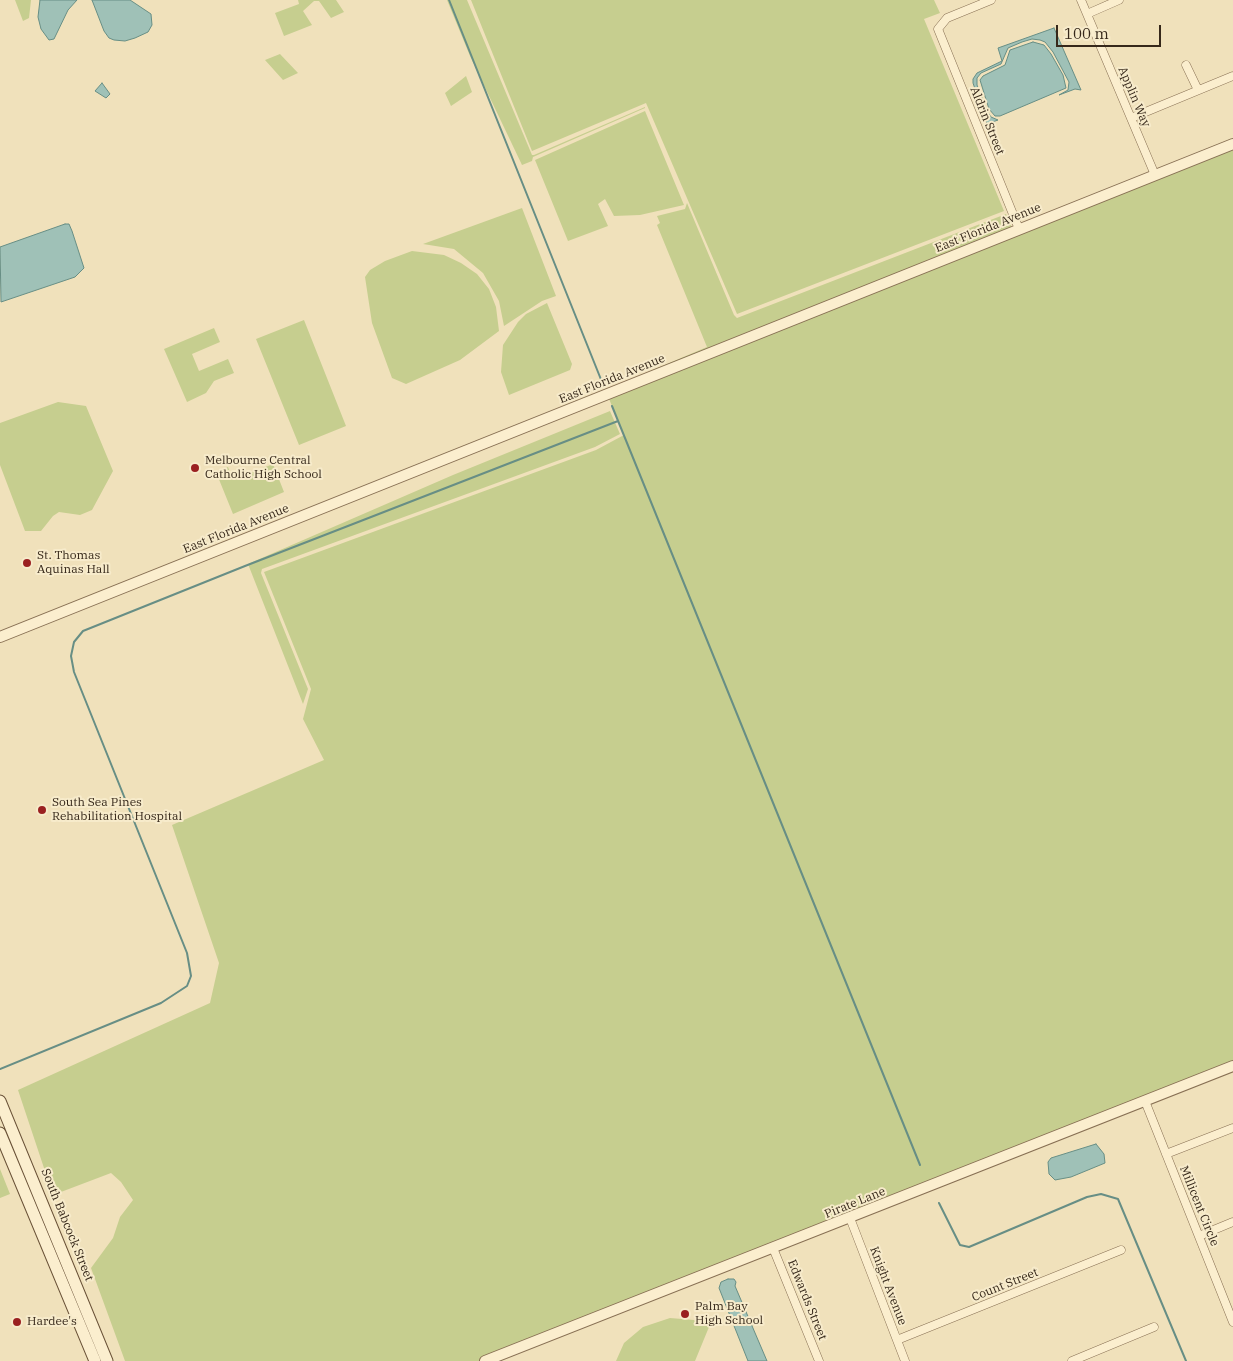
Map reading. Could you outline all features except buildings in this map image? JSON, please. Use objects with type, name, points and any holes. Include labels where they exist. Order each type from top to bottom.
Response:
[{"type":"main road","name":"South Babcock Street","points":[[0,1101],[107,1361]]},
{"type":"main road","name":"South Babcock Street","points":[[0,1133],[95,1361]]},
{"type":"street","name":"Aldrin Street","points":[[988,0],[942,21],[938,29],[1019,229]]},
{"type":"street","name":"Applin Way","points":[[1082,0],[1155,175]]},
{"type":"street","points":[[1087,14],[1120,0]]},
{"type":"street","points":[[1186,65],[1198,90]]},
{"type":"street","points":[[1131,118],[1233,76]]},
{"type":"street","name":"East Florida Avenue","points":[[0,637],[1233,144]]},
{"type":"street","name":"Pirate Lane","points":[[485,1361],[1233,1066]]},
{"type":"street","name":"Millicent Circle","points":[[1145,1101],[1233,1322]]},
{"type":"street","name":"Millicent Circle","points":[[1166,1154],[1233,1128]]},
{"type":"street","name":"Knight Avenue","points":[[850,1218],[905,1361]]},
{"type":"street","points":[[1199,1236],[1233,1222]]},
{"type":"street","name":"Edwards Street","points":[[773,1248],[819,1361]]},
{"type":"street","name":"Count Street","points":[[897,1340],[1121,1250]]},
{"type":"street","points":[[1072,1361],[1154,1327]]},
{"type":"green space","points":[[15,0],[31,0],[29,18],[23,21]]},
{"type":"green space","points":[[298,0],[336,0],[344,12],[331,18],[319,1],[314,1],[303,11],[312,25],[284,36],[275,13],[299,4]]},
{"type":"green space","points":[[447,0],[467,0],[532,155],[645,108],[533,157],[532,161],[522,165],[470,56]]},
{"type":"green space","points":[[471,0],[934,0],[940,13],[924,19],[1004,211],[737,314],[646,103],[532,151]]},
{"type":"green space","points":[[280,54],[298,73],[283,80],[265,60]]},
{"type":"green space","points":[[466,76],[472,92],[451,106],[445,93]]},
{"type":"green space","points":[[645,111],[684,205],[640,215],[614,216],[605,199],[598,204],[608,226],[568,241],[535,160]]},
{"type":"green space","points":[[1233,144],[1233,1066],[485,1361],[125,1361],[91,1268],[113,1238],[120,1217],[133,1200],[121,1182],[111,1173],[53,1195],[18,1090],[210,1003],[219,963],[172,825],[324,760],[303,719],[311,689],[264,572],[596,450],[624,435],[607,394]]},
{"type":"green space","points":[[687,203],[734,315],[737,318],[1006,214],[1012,228],[617,385],[707,347],[657,225],[660,223],[657,216],[685,209]]},
{"type":"green space","points":[[522,208],[556,296],[542,301],[504,326],[499,301],[483,273],[454,249],[423,244]]},
{"type":"green space","points":[[412,251],[444,255],[461,263],[477,274],[489,289],[496,307],[499,331],[460,360],[406,384],[392,378],[372,323],[365,277],[370,270],[385,261]]},
{"type":"green space","points":[[547,303],[572,364],[570,370],[509,395],[501,372],[503,345],[518,322],[526,314]]},
{"type":"green space","points":[[304,320],[346,426],[299,445],[256,339]]},
{"type":"green space","points":[[214,328],[220,342],[192,354],[199,371],[228,359],[234,373],[214,381],[206,393],[187,402],[164,349]]},
{"type":"green space","points":[[58,402],[86,406],[113,471],[92,510],[80,515],[59,512],[53,516],[41,531],[25,531],[0,465],[0,423]]},
{"type":"green space","points":[[610,411],[620,434],[595,447],[262,569],[261,573],[308,689],[303,704],[248,564],[453,475]]},
{"type":"green space","points":[[273,464],[284,492],[233,514],[216,472],[228,467],[233,480]]},
{"type":"green space","points":[[0,1169],[10,1194],[0,1198]]},
{"type":"green space","points":[[670,1318],[694,1320],[709,1327],[695,1361],[616,1361],[624,1343],[643,1327]]},
{"type":"water","points":[[40,0],[77,0],[68,10],[54,39],[49,40],[41,29],[38,17]]},
{"type":"water","points":[[92,0],[130,0],[151,14],[152,25],[148,32],[135,38],[125,41],[109,38],[104,31]]},
{"type":"water","points":[[1054,28],[1081,90],[1075,89],[1059,95],[1068,90],[1069,82],[1053,52],[1045,42],[1040,40],[1032,39],[1022,42],[1008,48],[1001,64],[981,73],[977,78],[977,85],[987,111],[991,117],[998,120],[987,124],[973,83],[977,73],[1002,61],[998,48]]},
{"type":"water","points":[[1033,42],[1044,45],[1051,54],[1063,75],[1066,88],[1000,116],[995,116],[989,109],[980,80],[983,76],[1005,65],[1010,50]]},
{"type":"water","points":[[102,83],[110,94],[106,98],[95,91]]},
{"type":"water","points":[[69,224],[84,268],[75,277],[1,302],[0,247]]},
{"type":"water","points":[[1096,1144],[1104,1154],[1105,1163],[1071,1177],[1055,1180],[1049,1174],[1048,1162],[1051,1158]]},
{"type":"water","points":[[734,1279],[736,1282],[735,1286],[767,1361],[748,1361],[719,1288],[721,1282]]},
{"type":"waterway","points":[[449,0],[602,382]]},
{"type":"waterway","points":[[612,406],[920,1165]]},
{"type":"waterway","points":[[0,1069],[161,1003],[187,986],[191,976],[187,953],[74,672],[71,656],[74,642],[83,631],[618,421]]},
{"type":"waterway","points":[[939,1203],[960,1245],[969,1247],[1087,1197],[1101,1194],[1118,1199],[1186,1361]]},
{"type":"place","name":"Melbourne Central Catholic High School","points":[[195,468]]},
{"type":"place","name":"St. Thomas Aquinas Hall","points":[[27,563]]},
{"type":"place","name":"South Sea Pines Rehabilitation Hospital","points":[[42,810]]},
{"type":"place","name":"Palm Bay High School","points":[[685,1314]]},
{"type":"place","name":"Hardee's","points":[[17,1322]]}]
